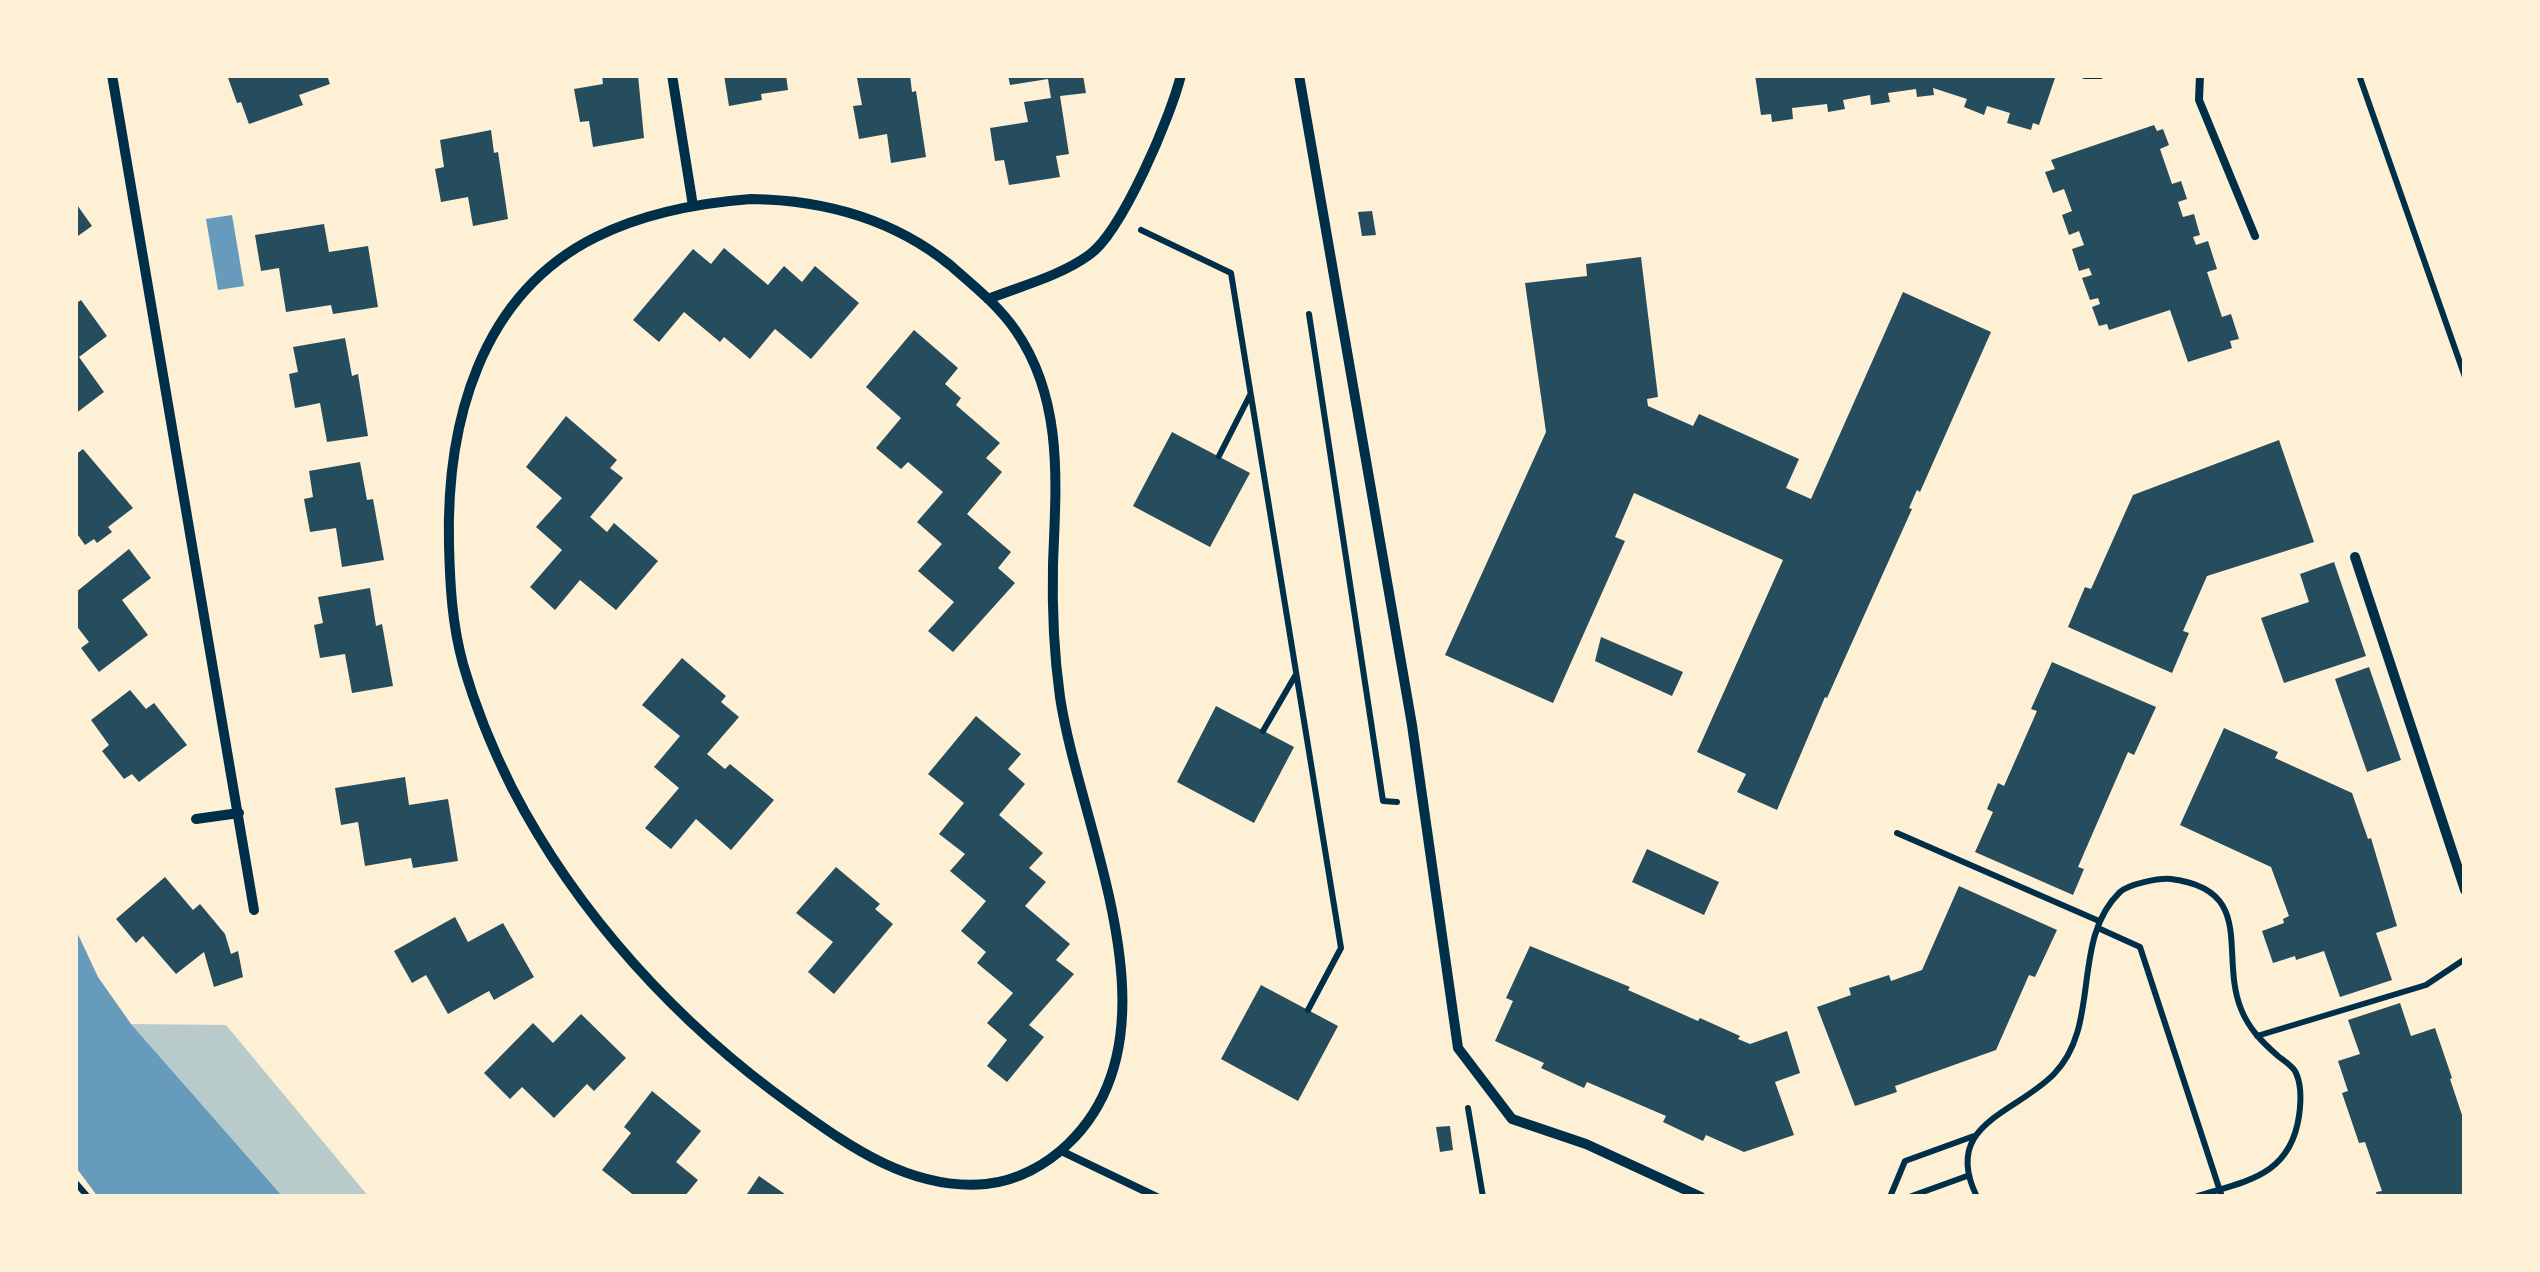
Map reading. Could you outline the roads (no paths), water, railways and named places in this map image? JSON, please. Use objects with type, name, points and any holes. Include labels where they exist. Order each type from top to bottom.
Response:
[{"type":"street","points":[[112,75],[254,910]]},
{"type":"street","points":[[672,75],[693,206]]},
{"type":"street","points":[[988,299],[1072,266],[1104,240],[1160,132],[1180,75]]},
{"type":"street","points":[[1298,75],[1424,804],[1458,1048],[1512,1119],[1586,1144],[1701,1197]]},
{"type":"street","points":[[751,199],[787,200],[848,212],[910,239],[941,258],[1013,326],[1043,388],[1057,468],[1053,571],[1060,694],[1112,913],[1122,1005],[1114,1071],[1092,1116],[1061,1152],[1032,1171],[1004,1182],[976,1185],[914,1176],[860,1151],[720,1052],[662,994],[590,906],[532,823],[504,772],[477,708],[454,620],[448,507],[453,445],[473,378],[498,327],[538,279],[564,258],[610,231],[656,214],[693,206],[751,199]]},
{"type":"street","points":[[2355,556],[2465,890]]},
{"type":"street","points":[[196,819],[239,813]]},
{"type":"lane","points":[[2086,75],[2100,75]]},
{"type":"lane","points":[[2200,75],[2198,100],[2255,236]]},
{"type":"lane","points":[[1061,1152],[1157,1197]]},
{"type":"water","points":[[232,215],[244,286],[218,290],[206,219]]},
{"type":"water","points":[[75,928],[98,977],[131,1024],[283,1197],[98,1197],[75,1166]]}]
